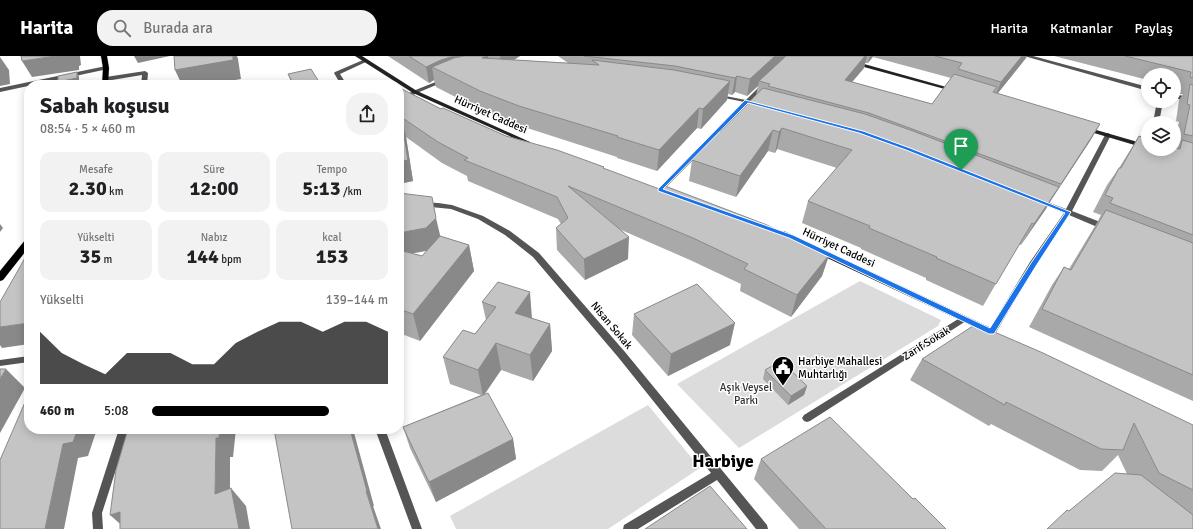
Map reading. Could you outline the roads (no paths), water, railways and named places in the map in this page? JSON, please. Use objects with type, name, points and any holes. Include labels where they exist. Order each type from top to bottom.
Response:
[{"type":"main road","points":[[104,56],[106,80]]},
{"type":"main road","points":[[0,278],[24,247]]},
{"type":"street","name":"Hürriyet Caddesi","points":[[358,56],[396,80]]},
{"type":"street","points":[[1027,56],[1141,87]]},
{"type":"street","points":[[341,80],[337,73],[365,61]]},
{"type":"street","points":[[851,62],[957,91]]},
{"type":"street","points":[[48,80],[106,68]]},
{"type":"street","points":[[115,80],[145,73],[144,80]]},
{"type":"street","points":[[404,98],[449,78]]},
{"type":"street","points":[[660,190],[768,81]]},
{"type":"street","points":[[0,90],[24,85]]},
{"type":"street","name":"Hürriyet Caddesi","points":[[404,85],[415,92],[515,138],[537,146]]},
{"type":"street","points":[[710,93],[762,105]]},
{"type":"street","points":[[1181,97],[1193,100]]},
{"type":"street","points":[[1078,126],[1141,145]]},
{"type":"street","points":[[1068,212],[1108,135]]},
{"type":"street","points":[[1032,198],[1112,230]]},
{"type":"street","name":"Nisan Sokak","points":[[413,204],[443,204],[471,214],[498,227],[532,251],[563,285],[658,397],[763,529]]},
{"type":"street","name":"Hürriyet Caddesi","points":[[777,232],[798,240],[995,334],[1033,264],[1068,212]]},
{"type":"street","name":"Zarif Sokak","points":[[807,418],[963,319]]},
{"type":"street","points":[[0,363],[24,360]]},
{"type":"street","points":[[98,529],[97,513],[122,434]]},
{"type":"street","points":[[381,434],[417,529]]},
{"type":"street","points":[[628,529],[718,474]]},
{"type":"place","name":"Harbiye Mahallesi Muhtarlığı","points":[[783,386]]},
{"type":"district","name":"Harbiye","points":[[723,461]]},
{"type":"park label","name":"Aşık Veysel Parkı","points":[[746,393]]}]
